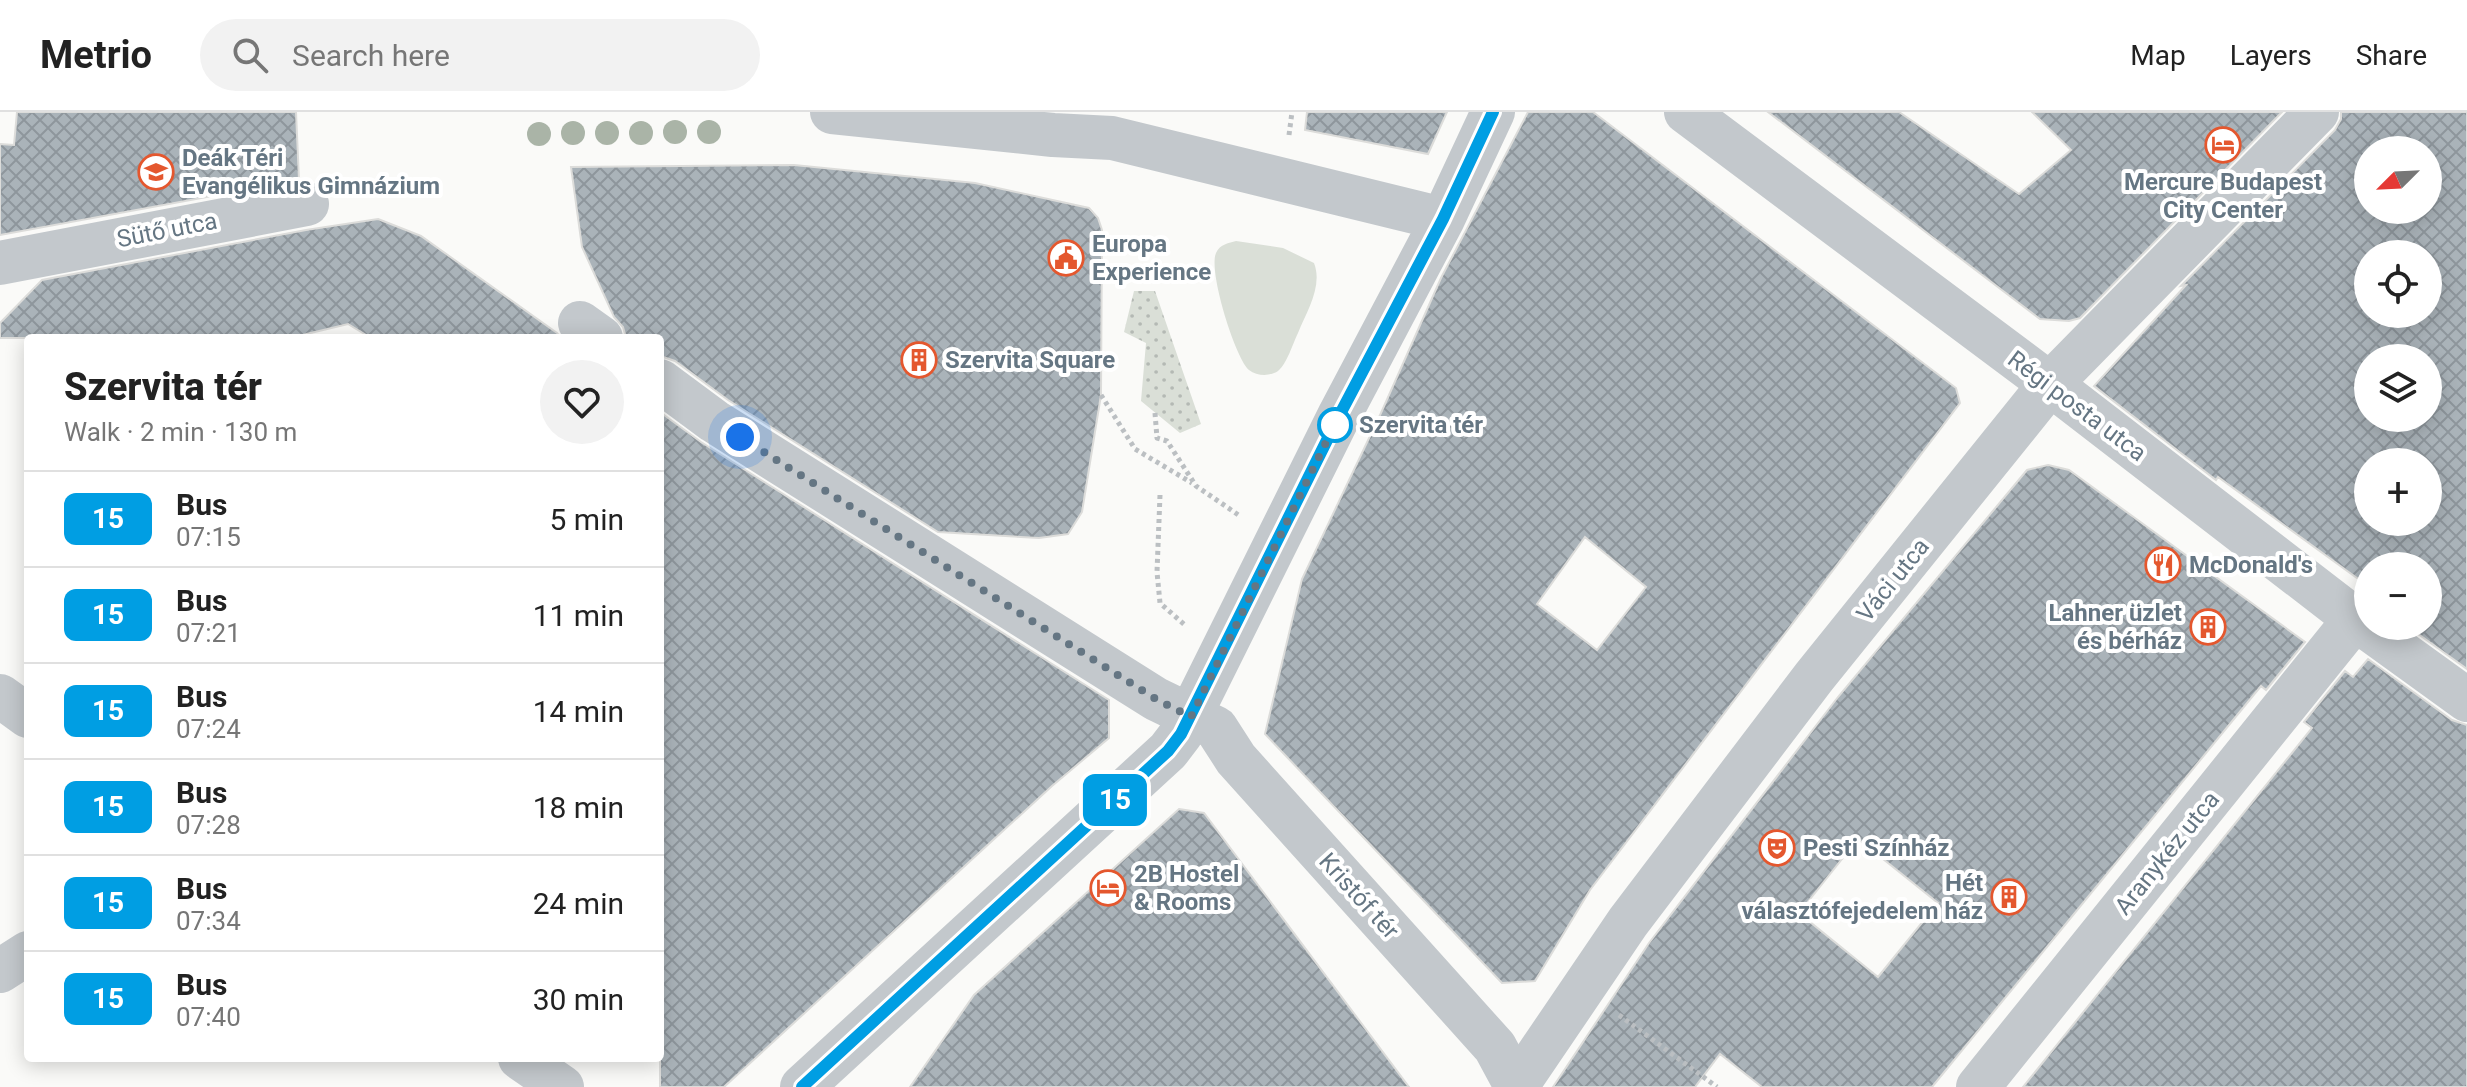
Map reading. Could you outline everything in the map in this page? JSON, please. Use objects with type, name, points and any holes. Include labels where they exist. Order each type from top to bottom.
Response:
[{"type":"street","points":[[832,112],[1053,135],[1115,125],[1443,219]]},
{"type":"street","points":[[802,1087],[1168,751],[1191,717],[1339,416],[1443,219],[1493,112]]},
{"type":"street","name":"Régi posta utca","points":[[1686,112],[2050,384],[2354,618]]},
{"type":"street","name":"Váci utca","points":[[1516,1087],[1628,922],[1814,677],[2050,384],[2317,112]]},
{"type":"street","name":"Sütő utca","points":[[13,260],[307,204]]},
{"type":"street","name":"Kristóf tér","points":[[664,384],[714,421],[1156,699],[1216,728],[1236,759],[1495,1047],[1516,1087]]},
{"type":"street","name":"Aranykéz utca","points":[[1978,1087],[2354,620]]},
{"type":"street","name":"Régi posta utca","points":[[2384,640],[2467,700]]},
{"type":"street","points":[[0,696],[24,713]]},
{"type":"street","points":[[0,971],[24,956]]},
{"type":"street","points":[[526,1062],[562,1087]]},
{"type":"path","points":[[1101,395],[1135,449],[1251,523]]},
{"type":"path","points":[[1155,413],[1157,438],[1167,441],[1196,486]]},
{"type":"path","points":[[1160,495],[1157,572],[1160,603],[1196,635]]},
{"type":"path","points":[[1583,988],[1717,1087]]},
{"type":"shaded area","points":[[1236,241],[1283,248],[1314,263],[1317,281],[1309,307],[1284,364],[1271,374],[1252,372],[1243,362],[1219,295],[1216,253],[1222,246]]},
{"type":"shaded area","points":[[1134,291],[1155,291],[1201,424],[1180,433],[1141,401],[1146,343],[1124,332]]},
{"type":"building","name":"Deák Téri Evangélikus Gimnázium","points":[[17,112],[296,112],[299,180],[0,235],[0,144],[14,145]]},
{"type":"building","points":[[1307,112],[1447,112],[1428,154],[1305,130]]},
{"type":"building","points":[[1528,112],[1593,112],[1956,388],[1960,403],[1590,890],[1535,981],[1502,983],[1265,734],[1302,579],[1441,278]],"holes":[[[1585,537],[1646,587],[1597,650],[1537,604]]]},
{"type":"building","points":[[1768,112],[1899,112],[2019,194],[2071,150],[2032,112],[2282,112],[2080,318],[2069,321],[2040,319]]},
{"type":"building","points":[[2341,112],[2467,112],[2467,669],[2427,640],[2442,640],[2442,552],[2354,552],[2354,576],[2218,477],[2216,480],[2094,386],[2186,285],[2181,286],[2335,130]]},
{"type":"building","name":"Szervita Square","points":[[794,165],[975,183],[1089,208],[1098,218],[1102,230],[1101,395],[1082,512],[1068,534],[1039,538],[938,532],[728,400],[675,361],[664,357],[664,334],[625,334],[582,247],[571,167]]},
{"type":"building","points":[[378,219],[421,236],[558,334],[364,334],[348,324],[307,334],[24,334],[24,338],[0,338],[0,323],[42,280]]},
{"type":"building","points":[[664,415],[701,442],[1109,700],[1109,738],[1052,786],[724,1087],[660,1087],[660,1062],[664,1062]]},
{"type":"building","points":[[2048,465],[2069,470],[2305,642],[2266,690],[2261,686],[1932,1087],[1762,1087],[1720,1054],[1695,1087],[1553,1087],[1649,943],[1838,697],[2027,470]],"holes":[[[1858,839],[1938,903],[1878,977],[1799,913]]]},
{"type":"building","points":[[2368,659],[2452,720],[2467,725],[2467,1087],[2023,1087],[2312,728],[2304,722],[2345,671],[2353,677]]},
{"type":"building","points":[[1179,809],[1204,813],[1409,1087],[910,1087],[974,995]]},
{"type":"bus line","name":"15","points":[[802,1087],[1168,751],[1181,734],[1339,416],[1443,219],[1493,112]]},
{"type":"place","name":"Mercure Budapest City Center","points":[[2223,145]]},
{"type":"place","name":"Deák Téri Evangélikus Gimnázium","points":[[156,172]]},
{"type":"place","name":"Europa Experience","points":[[1066,258]]},
{"type":"place","name":"Szervita Square","points":[[919,360]]},
{"type":"place","name":"Szervita tér","points":[[1335,425]]},
{"type":"place","name":"McDonald's","points":[[2163,565]]},
{"type":"place","name":"Lahner üzlet és bérház","points":[[2208,627]]},
{"type":"place","name":"Pesti Színház","points":[[1777,848]]},
{"type":"place","name":"2B Hostel & Rooms","points":[[1108,888]]},
{"type":"place","name":"Hét választófejedelem ház","points":[[2009,897]]},
{"type":"route","points":[[740,437],[1156,699],[1191,717],[1339,416],[1335,425]]}]
